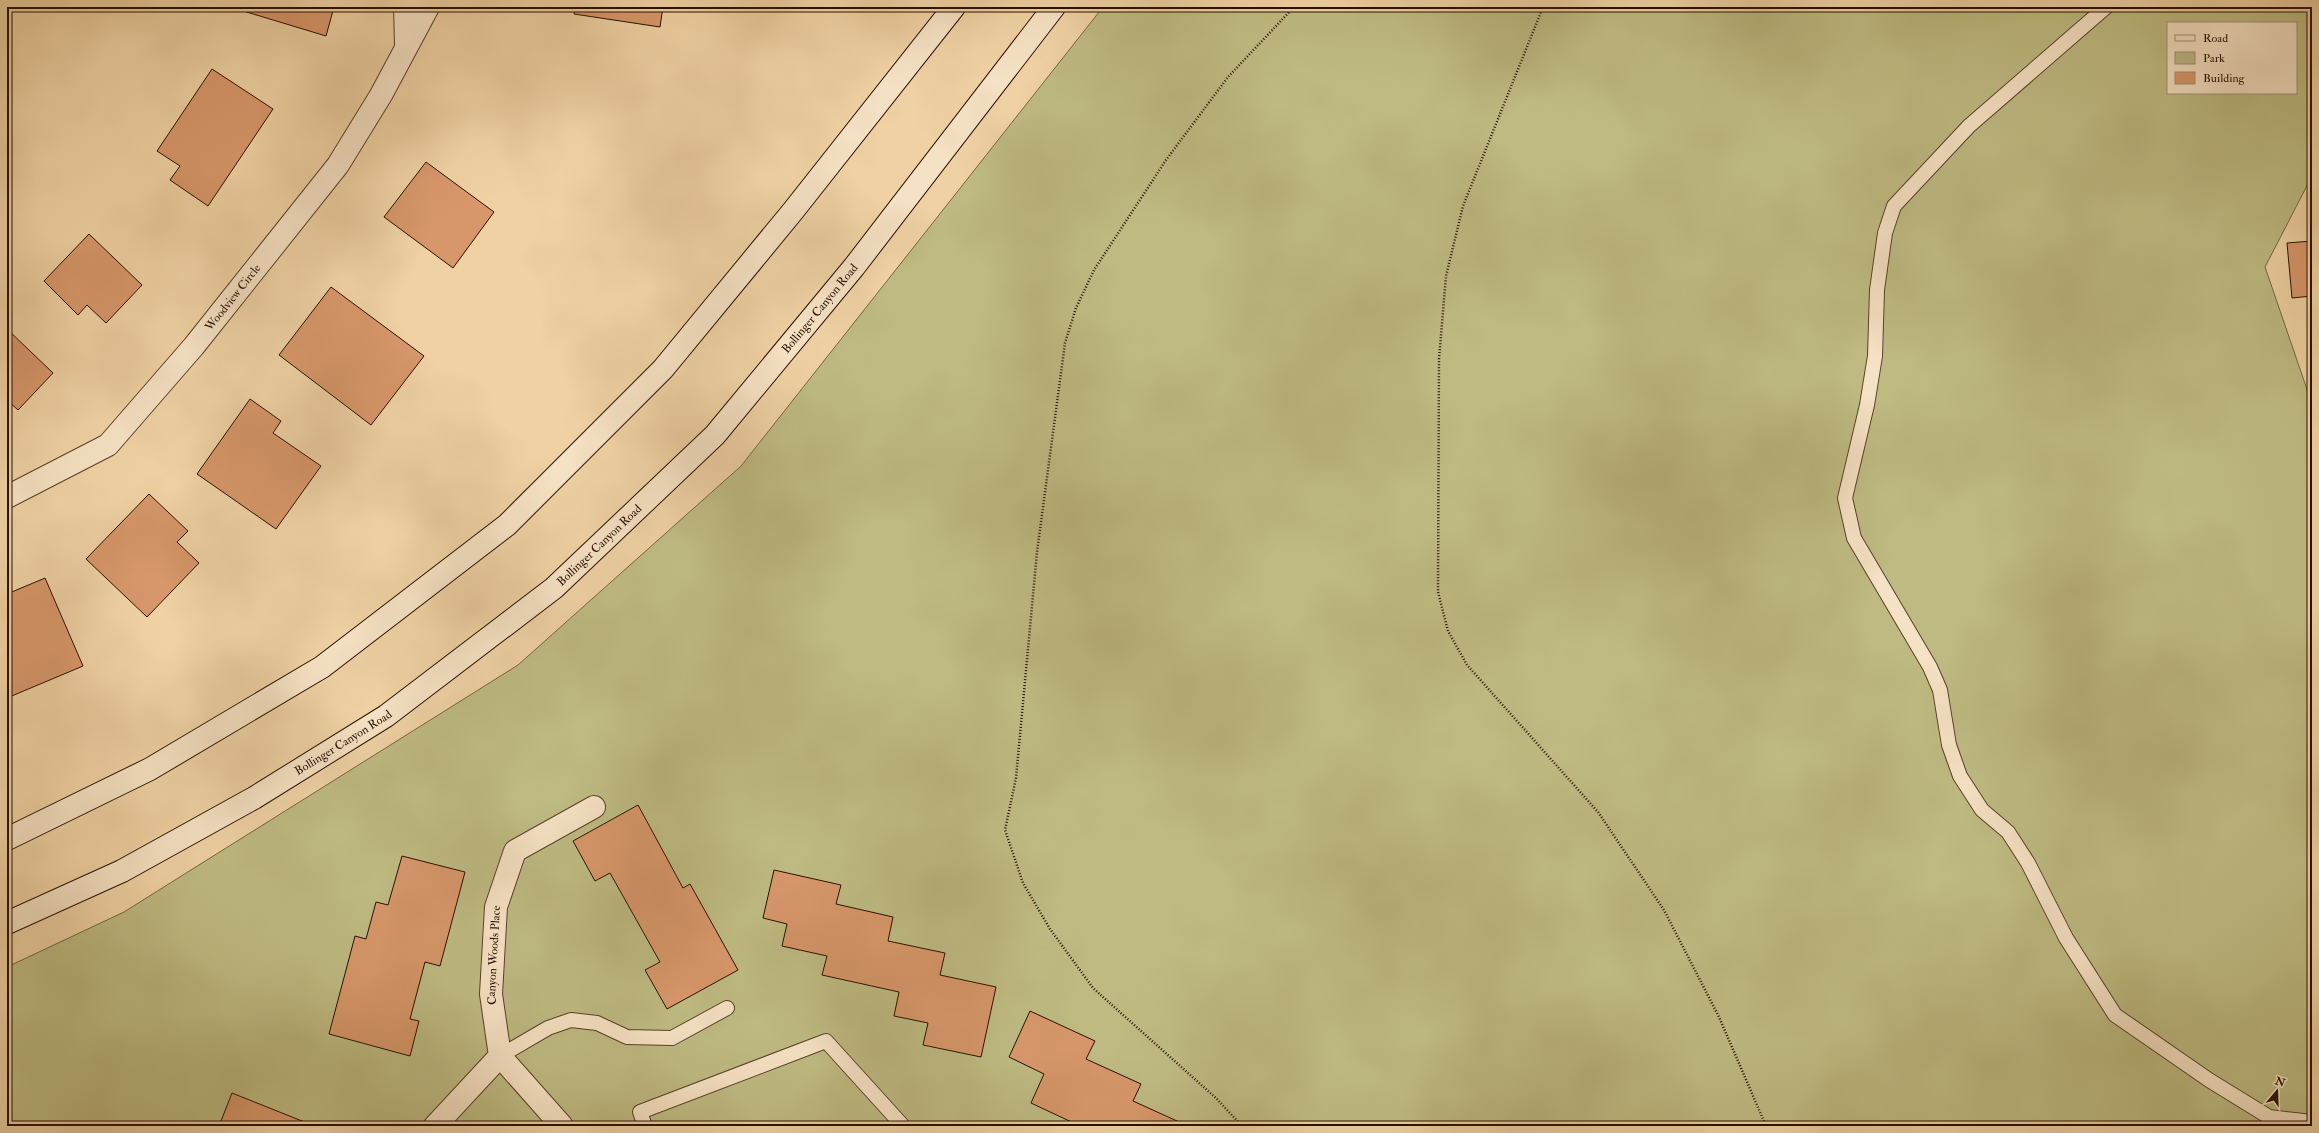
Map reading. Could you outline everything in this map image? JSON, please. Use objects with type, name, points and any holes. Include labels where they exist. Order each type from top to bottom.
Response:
[{"type":"main road","name":"Woodview Circle","points":[[406,7],[406,45]]},
{"type":"main road","name":"Woodview Circle","points":[[7,497],[108,445],[194,346],[338,164],[381,95],[406,45],[428,7]]},
{"type":"main road","points":[[7,838],[150,769],[322,667],[507,525],[663,369],[793,211],[954,7]]},
{"type":"main road","name":"Bollinger Canyon Road","points":[[7,923],[122,871],[254,798],[386,716],[554,588],[715,435],[854,267],[1054,7]]},
{"type":"main road","name":"Canyon Woods Place","points":[[500,1056],[491,994],[496,907],[515,851],[594,807]]},
{"type":"main road","points":[[435,1126],[500,1056],[562,1126]]},
{"type":"lane","points":[[2106,7],[1969,126],[1894,206],[1884,233],[1878,283],[1875,356],[1867,405],[1845,498],[1854,538],[1930,667],[1937,684],[1949,745],[1960,776],[1982,810],[2008,832],[2028,863],[2066,938],[2115,1014],[2209,1080],[2269,1117],[2312,1122]]},
{"type":"lane","points":[[500,1056],[548,1028],[571,1020],[597,1023],[627,1037],[672,1038],[727,1008]]},
{"type":"lane","points":[[645,1126],[640,1112],[826,1041],[903,1126]]},
{"type":"path","points":[[1242,1126],[1216,1098],[1093,988],[1050,929],[1023,883],[1005,830],[1016,778],[1037,552],[1065,343],[1076,308],[1094,270],[1166,160],[1228,77],[1294,7]]},
{"type":"path","points":[[1544,7],[1463,206],[1446,276],[1439,359],[1438,592],[1448,631],[1467,665],[1598,812],[1664,910],[1719,1017],[1766,1126]]},
{"type":"green space","points":[[1103,7],[2312,7],[2312,176],[2265,267],[2312,404],[2312,1126],[7,1126],[7,967],[124,912],[518,665],[741,466]]},
{"type":"building","points":[[230,7],[334,7],[326,36]]},
{"type":"building","points":[[575,7],[663,7],[660,27],[574,14]]},
{"type":"building","points":[[212,69],[273,109],[208,206],[170,180],[180,166],[157,151]]},
{"type":"building","points":[[426,162],[494,212],[453,268],[384,217]]},
{"type":"building","points":[[89,234],[142,285],[106,323],[87,305],[78,315],[44,281]]},
{"type":"building","points":[[2312,241],[2312,296],[2292,298],[2287,243]]},
{"type":"building","points":[[331,287],[424,356],[371,425],[279,355]]},
{"type":"building","points":[[7,329],[53,373],[18,410],[7,400]]},
{"type":"building","points":[[250,399],[281,421],[273,433],[321,466],[276,529],[197,474]]},
{"type":"building","points":[[149,494],[188,531],[177,542],[199,563],[147,617],[86,559]]},
{"type":"building","points":[[45,578],[83,666],[7,698],[7,594]]},
{"type":"building","points":[[638,805],[683,888],[690,884],[738,970],[667,1009],[645,970],[660,962],[610,873],[595,881],[573,841]]},
{"type":"building","points":[[402,856],[465,872],[440,966],[425,962],[410,1019],[419,1021],[410,1056],[329,1034],[355,936],[366,939],[376,902],[388,905]]},
{"type":"building","points":[[774,870],[841,885],[836,904],[893,917],[888,941],[945,953],[940,975],[996,987],[981,1057],[923,1045],[928,1023],[894,1016],[899,992],[822,975],[827,956],[782,946],[787,924],[763,918]]},
{"type":"building","points":[[1030,1011],[1095,1041],[1086,1059],[1141,1084],[1133,1101],[1188,1126],[1080,1126],[1031,1103],[1044,1074],[1009,1057]]},
{"type":"building","points":[[232,1093],[312,1125],[219,1126]]}]
